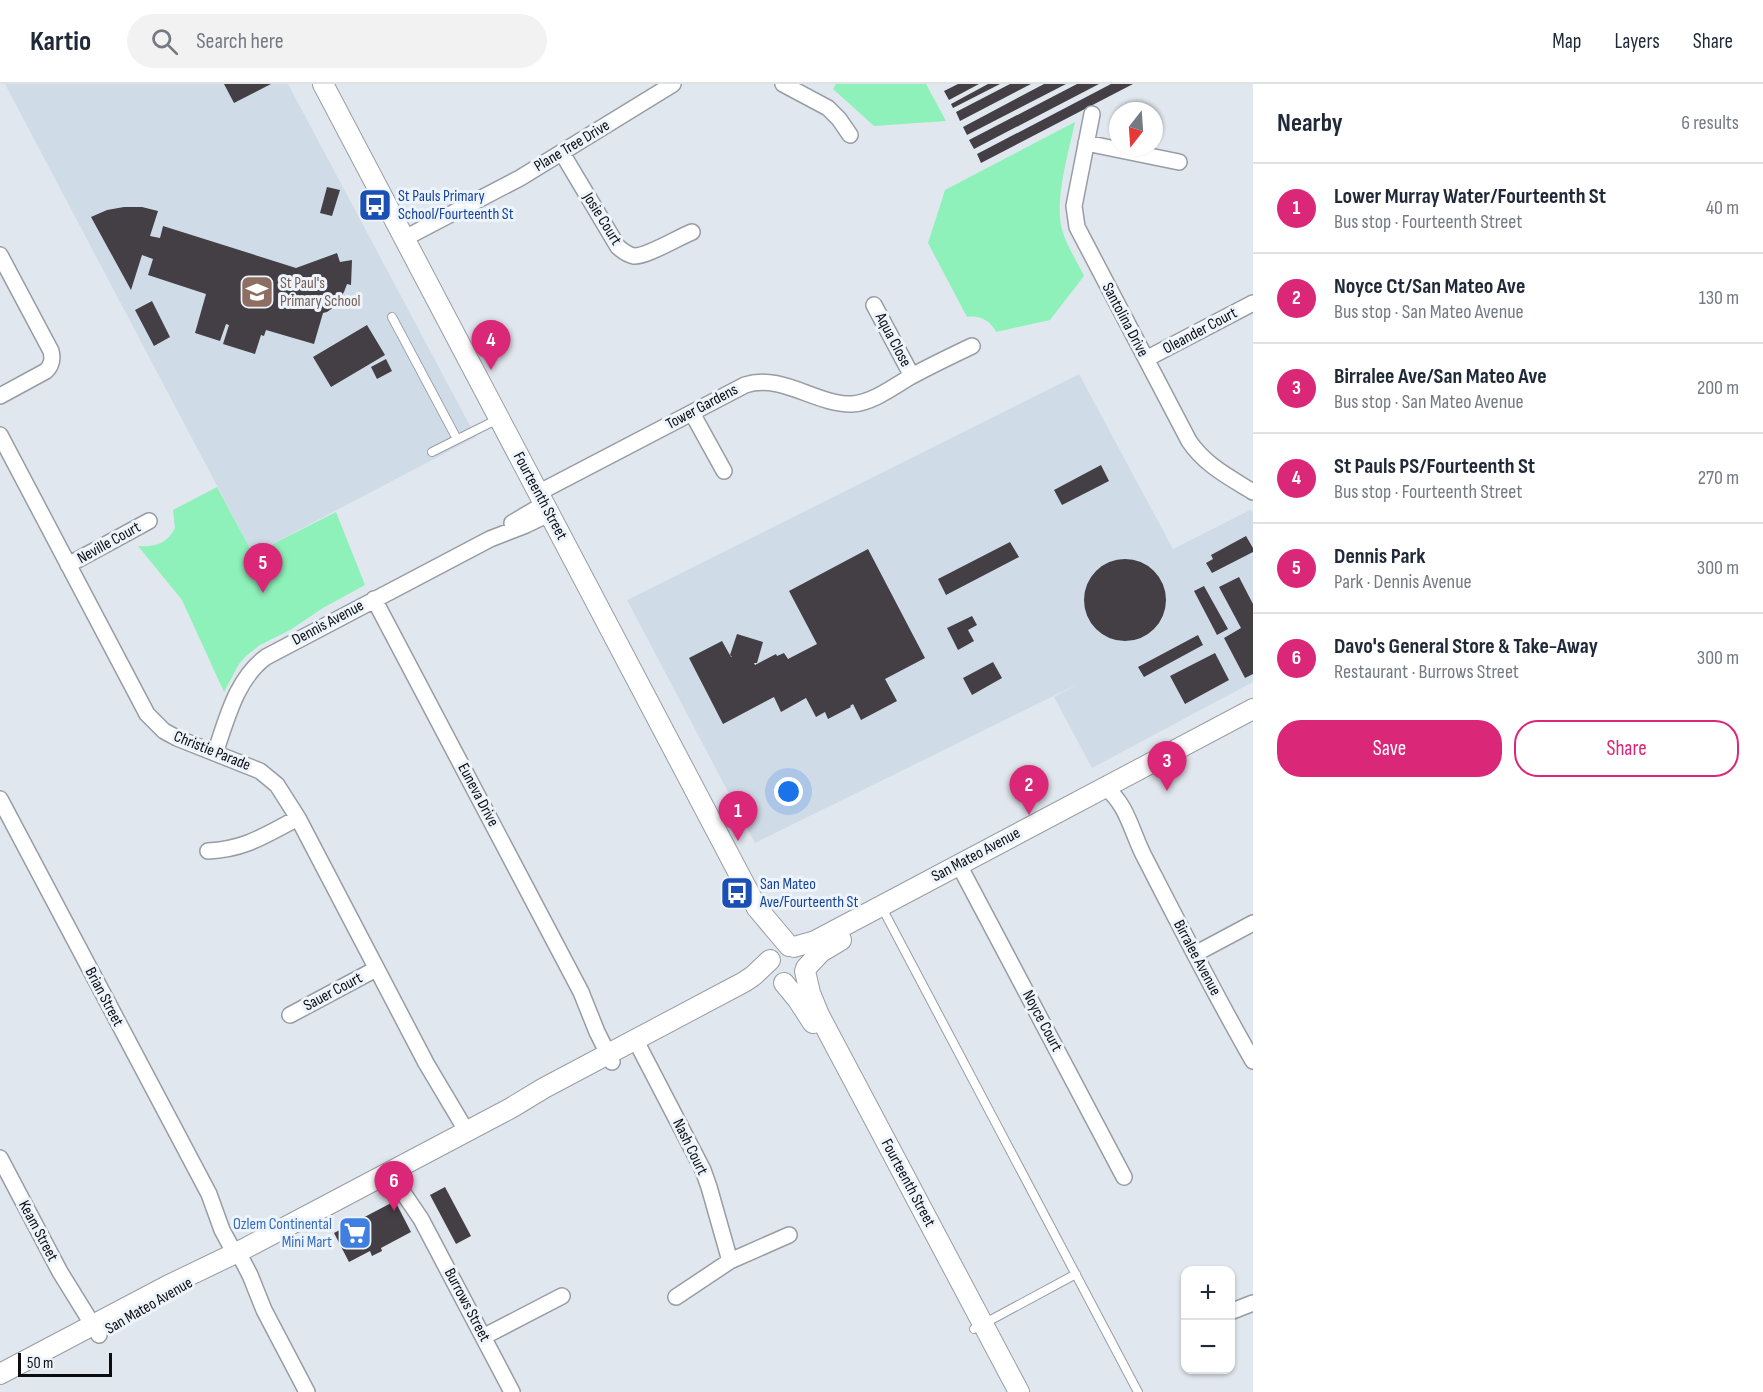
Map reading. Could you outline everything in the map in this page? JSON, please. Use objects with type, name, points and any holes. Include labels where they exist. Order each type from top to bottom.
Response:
[{"type":"street","name":"Fourteenth Street","points":[[323,84],[757,908],[770,958]]},
{"type":"street","name":"Plane Tree Drive","points":[[405,238],[520,178],[673,84]]},
{"type":"street","points":[[783,84],[828,108],[850,135]]},
{"type":"street","name":"Santolina Drive","points":[[1092,114],[1074,206],[1077,227],[1195,450],[1212,466],[1253,492]]},
{"type":"street","points":[[1086,143],[1179,162]]},
{"type":"street","name":"Josie Court","points":[[562,153],[618,247],[628,255],[640,256],[692,232]]},
{"type":"street","points":[[0,255],[53,357],[50,368],[46,371],[0,396]]},
{"type":"street","name":"Oleander Court","points":[[1146,359],[1253,303]]},
{"type":"street","name":"Aqua Close","points":[[874,305],[912,376]]},
{"type":"street","name":"Tower Gardens","points":[[544,504],[692,413],[753,382],[771,382],[830,400],[853,404],[872,398],[972,346]]},
{"type":"street","points":[[692,413],[724,471]]},
{"type":"street","name":"Christie Parade","points":[[0,435],[147,714],[164,731],[177,738],[253,768],[270,778],[283,793],[463,1133]]},
{"type":"street","name":"Dennis Avenue","points":[[215,753],[237,693],[247,674],[255,665],[374,599],[490,539],[526,525],[544,504]]},
{"type":"street","name":"Neville Court","points":[[68,565],[149,521]]},
{"type":"street","name":"Euneva Drive","points":[[374,599],[615,1055]]},
{"type":"street","name":"San Mateo Avenue","points":[[1109,794],[1253,709]]},
{"type":"street","name":"San Mateo Avenue","points":[[791,946],[815,941],[884,911],[1253,722]]},
{"type":"street","name":"Birralee Avenue","points":[[1109,794],[1126,813],[1143,854],[1253,1061]]},
{"type":"street","name":"Brian Street","points":[[0,799],[209,1194],[231,1225],[243,1279],[264,1310],[308,1392]]},
{"type":"street","points":[[208,851],[225,850],[247,844],[298,818]]},
{"type":"street","name":"Noyce Court","points":[[961,870],[1124,1177]]},
{"type":"street","name":"Fourteenth Street","points":[[757,908],[791,946]]},
{"type":"street","name":"San Mateo Avenue","points":[[806,970],[821,952],[884,911]]},
{"type":"street","points":[[1195,954],[1253,923]]},
{"type":"street","points":[[791,946],[799,949],[805,957],[806,970],[795,982],[782,982],[772,975],[770,958],[778,948],[791,946]]},
{"type":"street","name":"San Mateo Avenue","points":[[0,1387],[167,1286],[237,1253],[511,1108],[540,1099],[744,982],[770,958]]},
{"type":"street","name":"Sauer Court","points":[[290,1015],[376,969]]},
{"type":"street","name":"Fourteenth Street","points":[[806,970],[810,993],[819,1014],[978,1327],[1007,1392]]},
{"type":"street","name":"Fourteenth Street","points":[[782,982],[810,1018],[978,1327],[1018,1392]]},
{"type":"street","name":"San Mateo Avenue","points":[[637,1043],[747,990],[782,982]]},
{"type":"street","name":"Nash Court","points":[[637,1043],[703,1170],[730,1261]]},
{"type":"street","name":"Keam Street","points":[[0,1158],[92,1332]]},
{"type":"street","name":"Burrows Street","points":[[395,1168],[411,1191],[421,1219],[512,1392]]},
{"type":"street","points":[[676,1297],[730,1261],[789,1235]]},
{"type":"street","points":[[483,1337],[562,1296]]},
{"type":"street","points":[[1235,1310],[1253,1303]]},
{"type":"street","name":"San Mateo Avenue","points":[[0,1374],[92,1332]]},
{"type":"lane","points":[[392,317],[458,439]]},
{"type":"lane","points":[[432,452],[500,418]]},
{"type":"lane","points":[[884,911],[1138,1392]]},
{"type":"lane","points":[[978,1327],[1076,1274]]},
{"type":"shaded area","name":"St Paul's Primary School","points":[[5,84],[288,84],[476,437],[253,554]]},
{"type":"shaded area","points":[[1079,374],[1173,549],[1250,510],[1253,512],[1253,682],[1092,768],[1054,697],[1082,682],[755,843],[627,600]]},
{"type":"green space","points":[[836,84],[926,84],[946,121],[874,126],[833,89]]},
{"type":"green space","points":[[1075,122],[1063,176],[1060,218],[1066,241],[1084,276],[1050,320],[996,332],[984,320],[967,317],[928,243],[945,190]]},
{"type":"green space","points":[[217,487],[253,554],[336,512],[365,585],[323,608],[290,630],[260,645],[239,664],[224,692],[182,600],[138,546],[150,546],[164,541],[175,528],[173,510]]},
{"type":"building","points":[[224,84],[271,84],[234,103]]},
{"type":"building","points":[[958,84],[979,84],[949,100],[944,91]]},
{"type":"building","points":[[988,84],[1000,84],[953,108],[951,104]]},
{"type":"building","points":[[1010,84],[1031,84],[960,121],[956,112]]},
{"type":"building","points":[[1044,84],[1066,84],[967,135],[963,127]]},
{"type":"building","points":[[1077,84],[1099,84],[974,149],[969,140]]},
{"type":"building","points":[[1111,84],[1133,84],[981,163],[977,154]]},
{"type":"building","points":[[327,187],[340,190],[332,216],[320,213]]},
{"type":"building","points":[[142,207],[158,211],[150,236],[160,238],[163,226],[296,268],[337,253],[340,262],[352,260],[351,285],[347,284],[334,307],[323,313],[314,344],[266,330],[264,336],[261,335],[255,354],[223,344],[229,325],[226,324],[220,341],[195,333],[206,294],[148,275],[153,259],[142,255],[131,290],[91,217],[107,210]]},
{"type":"building","points":[[152,301],[170,337],[154,346],[135,310]]},
{"type":"building","points":[[367,325],[385,355],[331,387],[313,357]]},
{"type":"building","points":[[386,359],[392,371],[377,379],[371,367]]},
{"type":"building","points":[[1101,465],[1109,481],[1062,505],[1054,490]]},
{"type":"building","points":[[1246,536],[1253,552],[1212,573],[1206,563],[1213,559],[1211,555]]},
{"type":"building","points":[[1010,542],[1019,557],[946,595],[938,579]]},
{"type":"building","points":[[868,549],[925,658],[885,679],[897,701],[861,720],[853,704],[828,719],[825,712],[816,717],[806,698],[781,712],[774,697],[723,724],[689,658],[722,641],[731,657],[732,657],[730,655],[737,634],[763,642],[755,665],[776,654],[777,656],[784,653],[788,659],[817,644],[789,591]]},
{"type":"building","points":[[1125,559],[1141,562],[1154,571],[1163,584],[1166,600],[1163,616],[1154,629],[1141,638],[1125,641],[1109,638],[1096,629],[1087,616],[1084,600],[1087,584],[1096,571],[1109,562]]},
{"type":"building","points":[[1239,577],[1253,604],[1253,674],[1245,678],[1224,638],[1241,628],[1219,587]]},
{"type":"building","points":[[1204,586],[1228,629],[1217,635],[1194,591]]},
{"type":"building","points":[[972,616],[977,625],[968,630],[974,641],[958,650],[947,628]]},
{"type":"building","points":[[1198,635],[1203,645],[1144,677],[1138,667]]},
{"type":"building","points":[[1215,653],[1229,680],[1185,704],[1170,676]]},
{"type":"building","points":[[993,662],[1002,678],[972,695],[963,678]]},
{"type":"building","points":[[445,1187],[471,1236],[456,1244],[430,1195]]},
{"type":"building","points":[[395,1201],[411,1232],[381,1248],[382,1251],[372,1256],[370,1251],[349,1262],[334,1233]]},
{"type":"place","name":"St Pauls Primary School/Fourteenth St","points":[[375,205]]},
{"type":"place","name":"St Paul's Primary School","points":[[257,292]]},
{"type":"place","name":"St Pauls PS/Fourteenth St","points":[[491,370]]},
{"type":"place","name":"Dennis Park","points":[[263,593]]},
{"type":"place","name":"Birralee Ave/San Mateo Ave","points":[[1167,791]]},
{"type":"place","name":"Noyce Ct/San Mateo Ave","points":[[1029,815]]},
{"type":"place","name":"Lower Murray Water/Fourteenth St","points":[[738,841]]},
{"type":"place","name":"San Mateo Ave/Fourteenth St","points":[[737,893]]},
{"type":"place","name":"Davo's General Store & Take-Away","points":[[394,1211]]},
{"type":"place","name":"Ozlem Continental Mini Mart","points":[[355,1233]]}]
